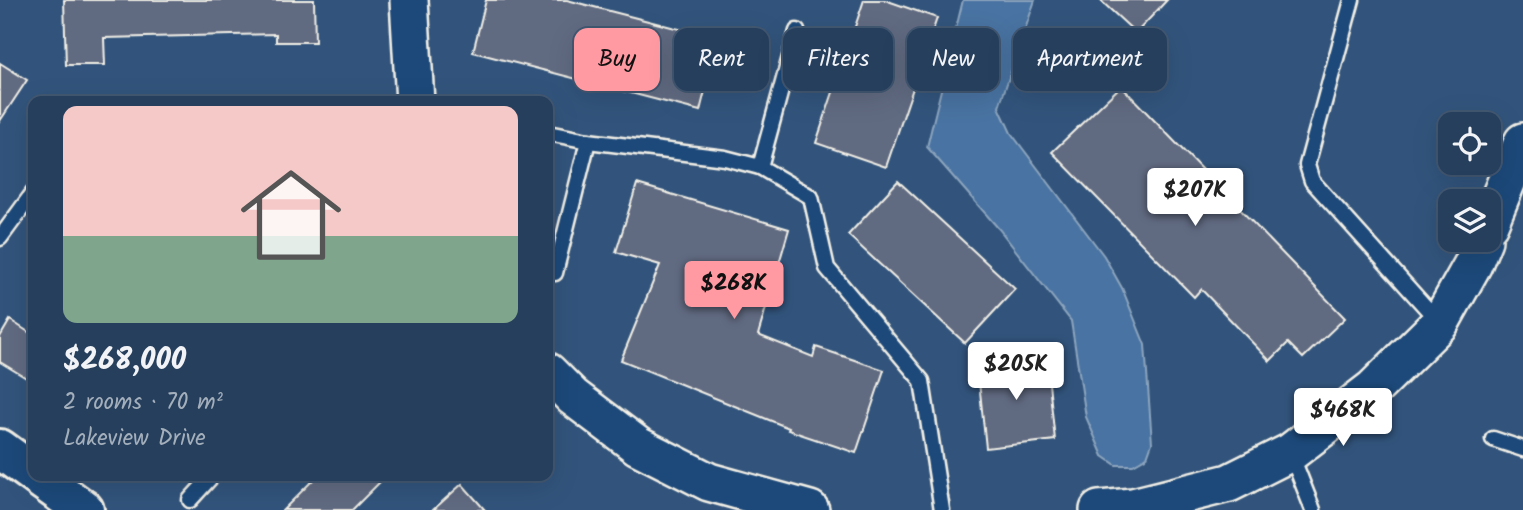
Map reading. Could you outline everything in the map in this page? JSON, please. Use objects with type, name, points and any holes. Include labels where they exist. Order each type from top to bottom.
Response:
[{"type":"main road","points":[[0,449],[28,470]]},
{"type":"main road","points":[[43,481],[84,510]]},
{"type":"street","points":[[410,0],[415,96]]},
{"type":"street","points":[[1501,195],[1523,142]]},
{"type":"street","points":[[1099,510],[1133,507],[1229,483],[1291,452],[1373,389],[1440,323],[1478,252]]},
{"type":"street","points":[[553,377],[573,397],[638,446],[709,482],[810,510]]},
{"type":"lane","points":[[1352,0],[1307,164],[1312,181],[1440,323]]},
{"type":"lane","points":[[760,167],[783,82]]},
{"type":"lane","points":[[553,134],[725,158],[760,167],[811,197],[827,268],[922,381],[943,510]]},
{"type":"lane","points":[[555,273],[588,141]]},
{"type":"lane","points":[[0,238],[28,200]]},
{"type":"lane","points":[[1493,439],[1523,449]]},
{"type":"lane","points":[[1291,452],[1313,510]]},
{"type":"lane","points":[[190,500],[207,481]]},
{"type":"water","points":[[963,0],[1035,0],[1026,28],[1013,28],[1013,65],[999,107],[1011,133],[1104,256],[1122,288],[1145,345],[1152,443],[1147,457],[1133,465],[1116,465],[1103,456],[1086,417],[1071,321],[999,229],[927,147],[941,91],[999,91],[999,28],[956,28]]},
{"type":"building","points":[[64,0],[314,0],[315,42],[276,42],[276,34],[104,38],[105,65],[66,65]]},
{"type":"building","points":[[486,0],[567,0],[675,28],[674,91],[705,91],[700,111],[623,91],[660,91],[660,28],[574,28],[574,78],[473,52]]},
{"type":"building","points":[[864,0],[885,0],[937,18],[934,28],[907,28],[907,91],[912,91],[886,167],[816,143],[833,91],[893,91],[893,28],[855,28]]},
{"type":"building","points":[[1100,0],[1167,0],[1141,28],[1131,28]]},
{"type":"building","points":[[0,63],[27,80],[0,121]]},
{"type":"building","points":[[1116,91],[1126,91],[1345,318],[1303,358],[1288,343],[1270,361],[1201,289],[1194,297],[1052,152]]},
{"type":"building","points":[[898,181],[1015,289],[965,343],[848,235]]},
{"type":"building","points":[[637,184],[789,229],[758,335],[813,357],[816,347],[884,370],[856,453],[788,430],[789,428],[621,360],[660,265],[616,252]]},
{"type":"building","points":[[10,320],[28,332],[28,379],[0,362],[0,337]]},
{"type":"building","points":[[1046,355],[1055,440],[986,448],[977,363]]},
{"type":"building","points":[[312,481],[381,481],[352,510],[283,510]]},
{"type":"building","points":[[462,484],[485,510],[433,510]]}]
